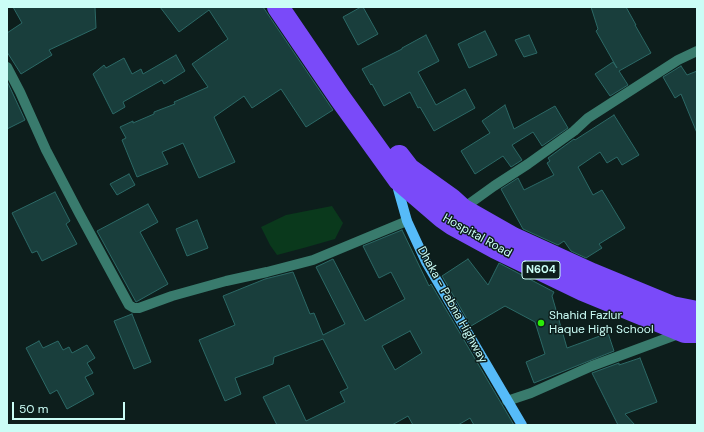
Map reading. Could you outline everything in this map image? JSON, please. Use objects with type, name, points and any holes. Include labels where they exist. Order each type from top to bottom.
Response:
[{"type":"highway","name":"Dhaka - Pabna Highway","points":[[278,7],[340,98],[404,174]]},
{"type":"highway","name":"N604","points":[[292,7],[351,91],[404,174]]},
{"type":"highway","name":"Hospital Road","points":[[404,174],[451,199],[462,209],[513,238],[592,274],[672,307],[692,322]]},
{"type":"highway","name":"Hospital Road","points":[[404,174],[447,221],[489,244],[583,290],[692,322]]},
{"type":"main road","name":"Dhaka - Pabna Highway","points":[[404,174],[398,189],[407,220],[426,262],[522,425]]},
{"type":"street","points":[[462,209],[534,160],[574,131],[588,118],[678,60],[697,51]]},
{"type":"street","points":[[7,67],[46,150],[79,213],[129,305],[134,308],[139,308],[172,296],[226,281],[313,260],[407,220]]},
{"type":"street","points":[[507,401],[531,393],[692,322]]},
{"type":"shaded area","points":[[332,206],[343,223],[335,239],[277,255],[261,227],[286,215]]},
{"type":"building","points":[[13,7],[95,7],[96,28],[49,50],[52,55],[21,74],[7,52],[7,33],[22,23]]},
{"type":"building","points":[[160,7],[263,7],[333,110],[306,127],[281,89],[252,108],[244,96],[214,117],[235,162],[199,178],[183,143],[162,152],[168,164],[137,177],[122,140],[126,138],[120,127],[154,114],[154,112],[175,104],[174,102],[208,87],[192,64],[228,39],[209,10],[179,32]]},
{"type":"building","points":[[363,7],[378,34],[358,45],[343,17]]},
{"type":"building","points":[[591,7],[626,7],[651,53],[619,71],[628,85],[610,96],[595,74],[613,62],[617,68],[596,31],[598,29]]},
{"type":"building","points":[[485,31],[497,55],[469,68],[458,44]]},
{"type":"building","points":[[426,35],[439,61],[418,72],[436,105],[465,89],[475,108],[434,131],[420,107],[418,108],[410,92],[384,106],[362,69]]},
{"type":"building","points":[[529,35],[537,53],[524,57],[515,40]]},
{"type":"building","points":[[176,55],[185,71],[164,84],[162,80],[123,102],[125,107],[113,114],[93,74],[104,65],[106,68],[124,58],[132,74],[141,69],[143,74]]},
{"type":"building","points":[[681,66],[687,75],[697,71],[697,133],[681,94],[675,98],[663,77]]},
{"type":"building","points":[[7,81],[25,120],[7,129]]},
{"type":"building","points":[[505,105],[514,129],[555,106],[568,128],[542,146],[533,132],[512,145],[522,160],[511,167],[503,156],[475,174],[461,151],[490,133],[482,121]]},
{"type":"building","points":[[614,115],[639,155],[622,165],[617,157],[607,163],[600,152],[578,167],[593,195],[602,190],[625,228],[599,244],[602,248],[586,258],[571,251],[564,241],[558,245],[523,229],[501,189],[518,178],[524,190],[554,175],[547,163],[550,161],[548,158],[574,139],[575,140]]},
{"type":"building","points":[[129,174],[135,185],[117,195],[110,184]]},
{"type":"building","points":[[55,192],[70,221],[66,224],[77,244],[42,261],[37,251],[32,253],[12,213]]},
{"type":"building","points":[[148,204],[158,222],[140,232],[168,284],[136,302],[97,231]]},
{"type":"building","points":[[197,220],[208,248],[187,256],[176,229]]},
{"type":"building","points":[[402,230],[429,286],[431,284],[514,425],[474,425],[470,418],[458,425],[413,425],[408,416],[392,425],[277,425],[263,397],[289,385],[306,421],[345,402],[340,392],[348,388],[323,339],[274,357],[273,364],[235,378],[241,394],[225,401],[199,340],[235,325],[223,296],[265,279],[293,272],[310,314],[314,313],[323,335],[345,324],[316,267],[333,259],[365,321],[405,299],[391,272],[379,278],[363,246]],"holes":[[[410,331],[422,353],[395,370],[382,346]]]},
{"type":"building","points":[[468,259],[488,285],[499,263],[554,292],[552,296],[567,348],[608,333],[614,351],[534,383],[526,362],[545,354],[535,322],[505,306],[471,326],[442,276]]},
{"type":"building","points":[[132,314],[151,362],[134,369],[114,321]]},
{"type":"building","points":[[39,341],[43,348],[58,341],[63,350],[69,347],[72,353],[87,345],[95,358],[87,363],[93,373],[85,377],[94,394],[67,409],[57,390],[50,394],[26,348]]},
{"type":"building","points":[[640,358],[657,402],[625,414],[635,425],[618,425],[592,373],[619,363],[619,365]]},
{"type":"place","name":"Shahid Fazlur Haque High School","points":[[541,323]]}]
